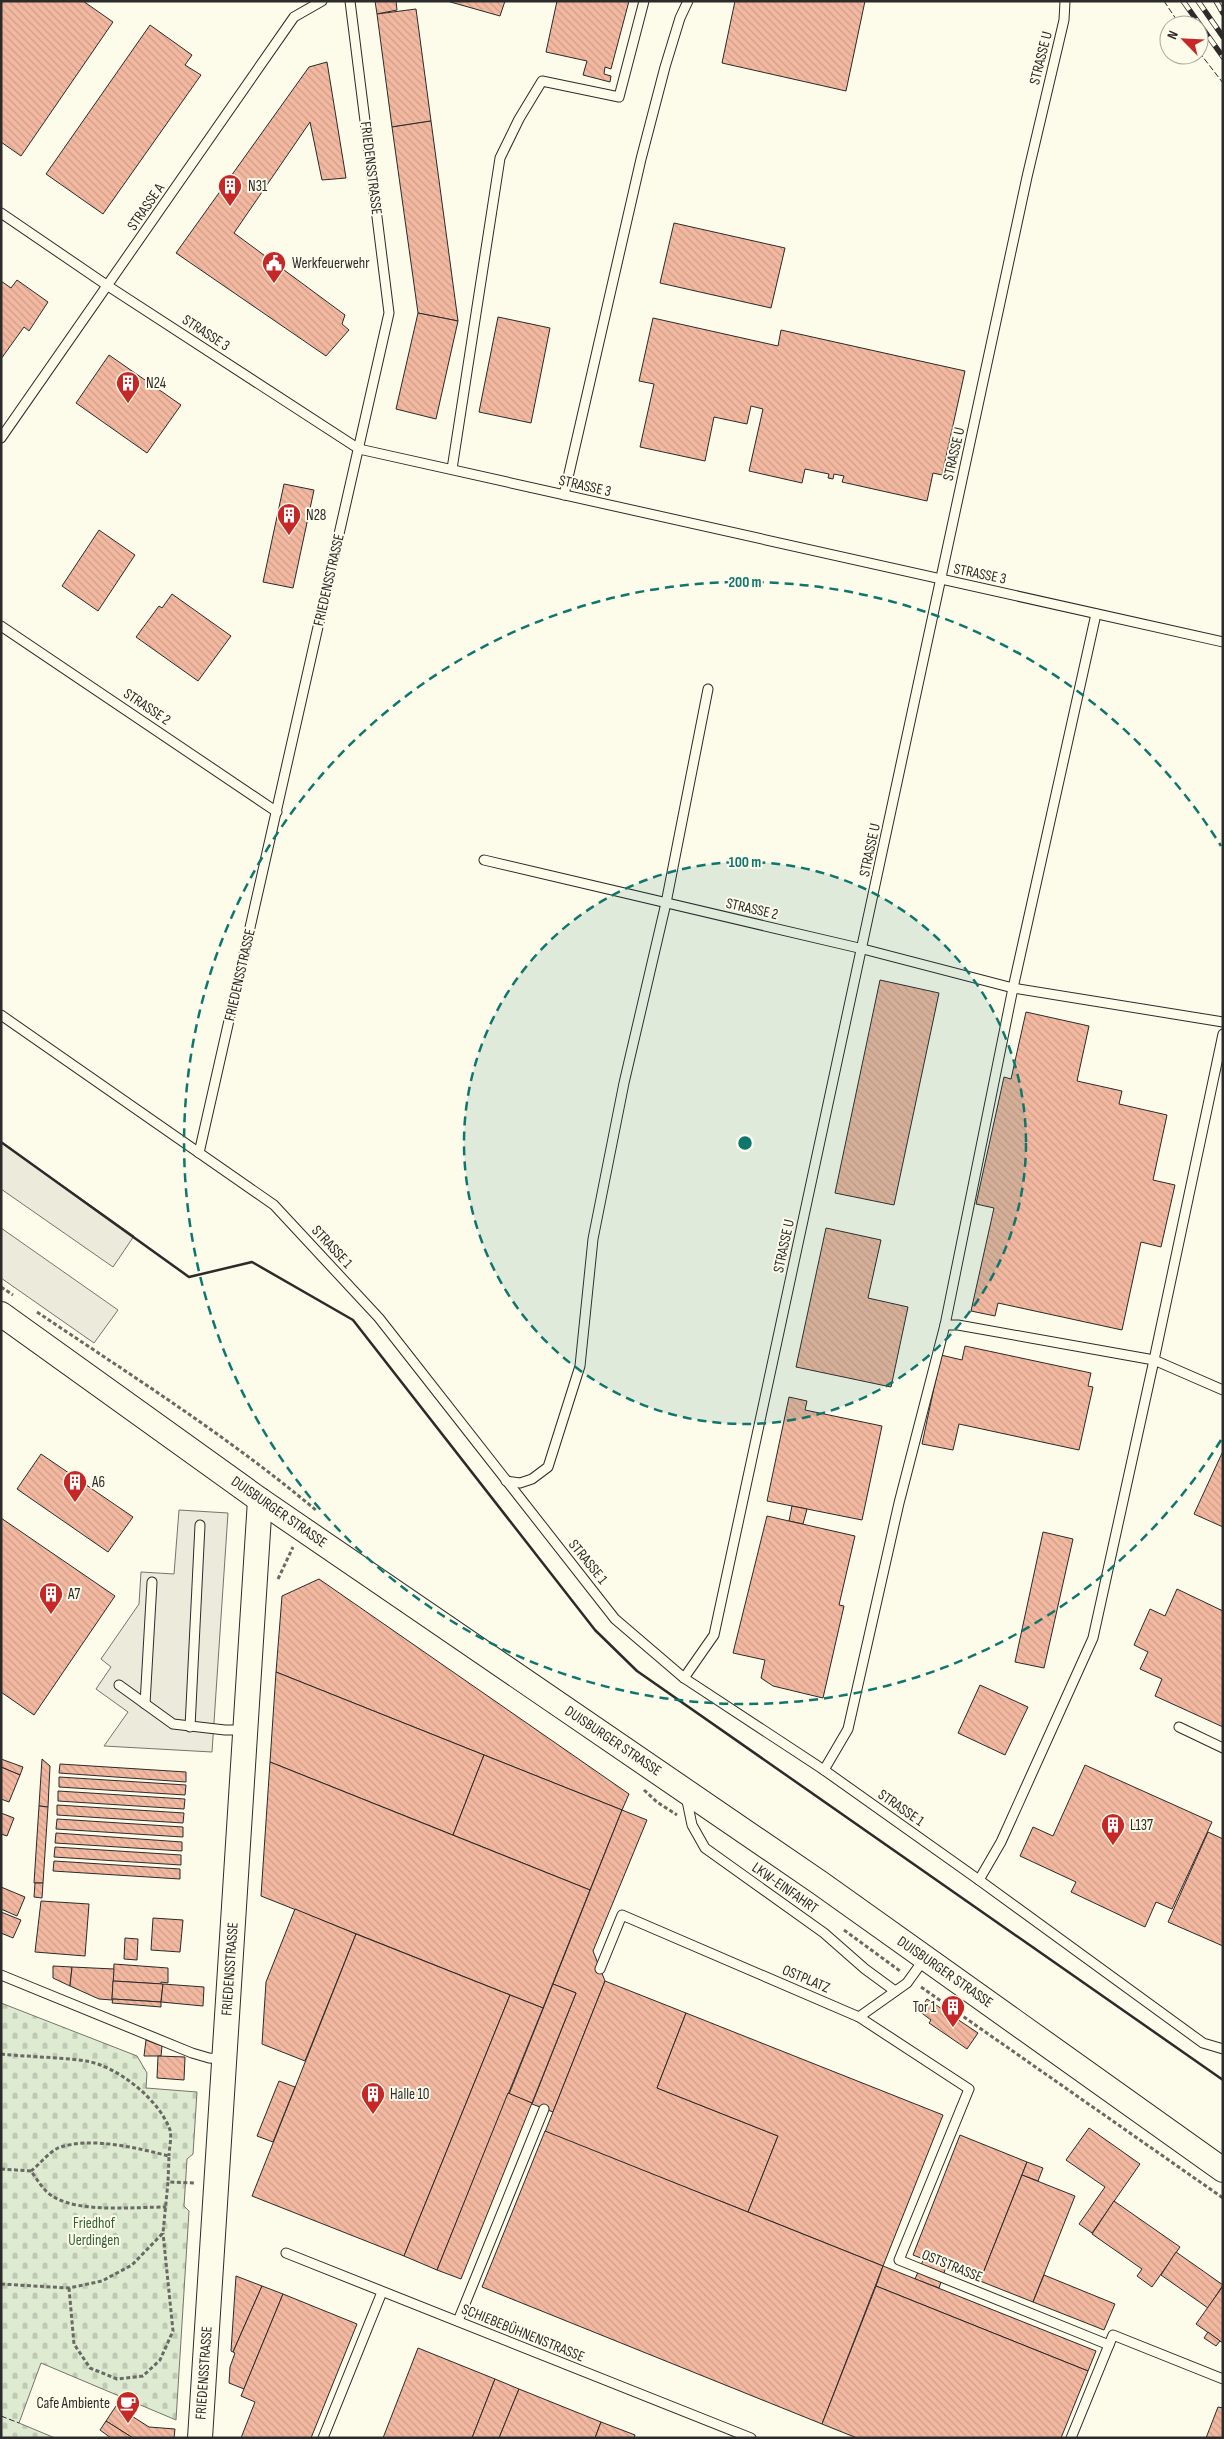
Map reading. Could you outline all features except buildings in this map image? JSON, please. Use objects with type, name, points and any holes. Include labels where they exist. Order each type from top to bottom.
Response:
[{"type":"main road","name":"DUISBURGER STRASSE","points":[[8,1305],[260,1500],[686,1791],[1223,2170]]},
{"type":"main road","name":"FRIEDENSSTRASSE","points":[[200,2438],[260,1500]]},
{"type":"lane","name":"STRASSE A","points":[[1,438],[294,17],[322,1]]},
{"type":"lane","name":"FRIEDENSSTRASSE","points":[[199,1153],[389,313],[350,1]]},
{"type":"lane","points":[[452,469],[500,158],[519,118],[542,81],[619,97],[644,1]]},
{"type":"lane","points":[[564,495],[640,159],[665,67],[680,18],[688,1]]},
{"type":"lane","name":"STRASSE U","points":[[684,1678],[714,1635],[863,949],[940,579],[1064,20],[1065,1]]},
{"type":"lane","name":"STRASSE 3","points":[[1,212],[108,286],[359,449],[1223,642]]},
{"type":"lane","points":[[824,1770],[848,1729],[899,1503],[945,1325],[1013,988],[1096,614]]},
{"type":"lane","name":"STRASSE 2","points":[[1,626],[277,812]]},
{"type":"lane","points":[[506,1481],[520,1483],[532,1479],[548,1467],[580,1366],[593,1239],[624,1082],[666,903],[708,689]]},
{"type":"lane","name":"STRASSE 2","points":[[484,860],[863,949],[1013,988],[1223,1022]]},
{"type":"lane","name":"STRASSE 1","points":[[1,1015],[274,1205],[379,1318],[616,1619],[684,1678],[824,1770],[1203,2042],[1223,2049]]},
{"type":"lane","points":[[979,1880],[1001,1842],[1093,1638],[1223,1034]]},
{"type":"lane","points":[[945,1325],[958,1325],[1154,1360],[1223,1390]]},
{"type":"lane","points":[[190,1727],[200,1525]]},
{"type":"lane","points":[[145,1704],[152,1582]]},
{"type":"lane","points":[[119,1685],[173,1724],[190,1727],[245,1730]]},
{"type":"lane","points":[[1179,1727],[1223,1748]]},
{"type":"lane","name":"LKW-EINFAHRT","points":[[686,1791],[692,1825],[705,1848],[824,1933],[865,1969],[895,1991]]},
{"type":"lane","name":"OSTPLATZ","points":[[600,1969],[622,1915],[859,2017],[969,2089]]},
{"type":"lane","points":[[859,2017],[907,1983],[925,1958]]},
{"type":"lane","points":[[1,1976],[192,2052],[209,2058],[224,2060]]},
{"type":"lane","name":"OSTSTRASSE","points":[[969,2089],[899,2260],[1109,2345]]},
{"type":"lane","points":[[458,2322],[544,2109]]},
{"type":"lane","name":"SCHIEBEBÜHNENSTRASSE","points":[[286,2253],[750,2438]]},
{"type":"lane","points":[[323,2438],[382,2292]]},
{"type":"lane","points":[[1071,2438],[1114,2335],[1223,2379]]},
{"type":"path","points":[[1,1287],[8,1305]]},
{"type":"path","points":[[31,1307],[231,1444],[274,1475],[318,1512]]},
{"type":"path","points":[[1,2054],[87,2061],[115,2071],[142,2091],[170,2130],[168,2182],[163,2233],[173,2331],[160,2360],[143,2376],[117,2380],[90,2368],[74,2344],[69,2288]]},
{"type":"path","points":[[31,2171],[55,2149],[71,2145],[131,2147],[169,2156]]},
{"type":"path","points":[[1,2169],[31,2171],[53,2197],[67,2203],[90,2206],[166,2207]]},
{"type":"path","points":[[168,2182],[194,2183]]},
{"type":"path","points":[[1,2284],[69,2288],[102,2281],[132,2265],[163,2233]]},
{"type":"green space","name":"Friedhof Uerdingen","points":[[1,2003],[137,2056],[147,2073],[146,2088],[197,2092],[193,2154],[187,2159],[184,2206],[189,2211],[176,2420],[41,2363],[19,2423],[55,2438],[1,2438]]},
{"type":"shaded area","points":[[1,1142],[134,1236],[113,1267],[1,1189]]},
{"type":"shaded area","points":[[1,1228],[118,1310],[94,1343],[1,1278]]},
{"type":"shaded area","points":[[179,1510],[228,1513],[212,1752],[104,1746],[128,1712],[96,1689],[111,1667],[101,1659],[139,1604],[141,1572],[174,1574]]},
{"type":"railway","points":[[1183,1],[1223,57]]},
{"type":"railway","points":[[1198,1],[1223,37]]},
{"type":"railway","points":[[1216,1],[1223,13]]},
{"type":"fence","points":[[1164,1],[1173,15]]},
{"type":"fence","points":[[1209,65],[1223,83]]},
{"type":"fence","points":[[1,2416],[19,2423]]},
{"type":"wall","points":[[1,1142],[189,1277],[252,1262],[353,1320],[595,1630],[637,1671],[1223,2080]]},
{"type":"place","name":"N31","points":[[230,207]]},
{"type":"place","name":"Werkfeuerwehr","points":[[274,284]]},
{"type":"place","name":"N24","points":[[128,404]]},
{"type":"place","name":"N28","points":[[289,536]]},
{"type":"place","name":"A6","points":[[75,1503]]},
{"type":"place","name":"A7","points":[[51,1615]]},
{"type":"place","name":"L137","points":[[1113,1846]]},
{"type":"place","name":"Tor 1","points":[[953,2028]]},
{"type":"place","name":"Halle 10","points":[[373,2115]]},
{"type":"place","name":"Cafe Ambiente","points":[[128,2424]]}]
